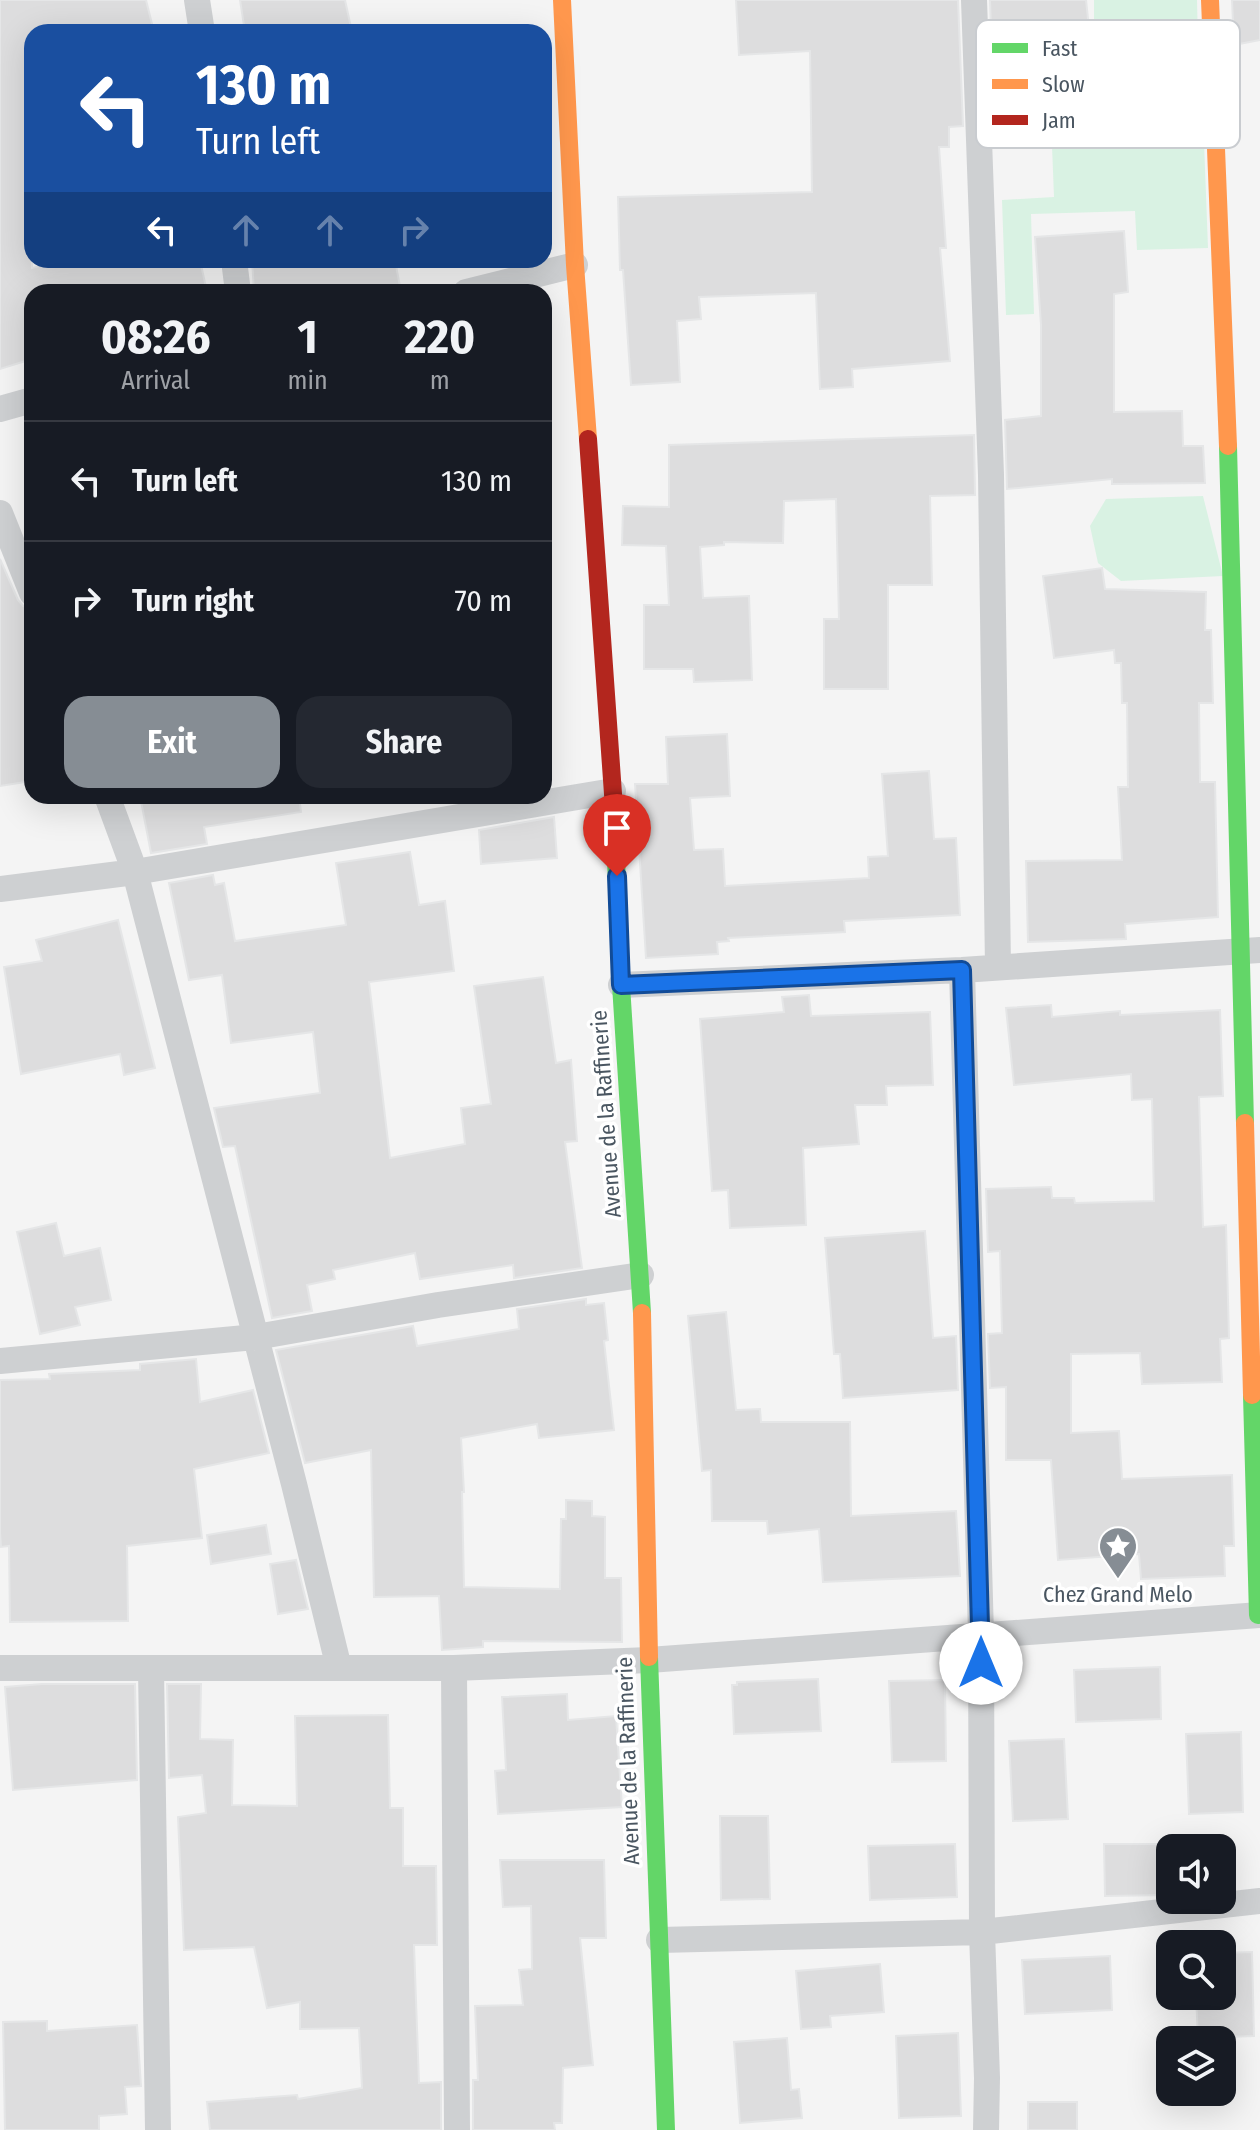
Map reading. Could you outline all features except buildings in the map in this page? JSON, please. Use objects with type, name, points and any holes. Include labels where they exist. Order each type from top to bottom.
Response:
[{"type":"street","points":[[197,0],[201,24]]},
{"type":"street","name":"Avenue de la Raffinerie","points":[[562,0],[575,265],[613,791],[621,985],[641,1275],[649,1660],[666,2130]]},
{"type":"street","points":[[974,0],[976,56]]},
{"type":"street","points":[[1210,0],[1211,20]]},
{"type":"street","points":[[979,148],[991,475],[998,967]]},
{"type":"street","points":[[0,1668],[454,1668],[649,1660],[1259,1615],[1252,950],[1216,148]]},
{"type":"street","points":[[498,284],[575,265]]},
{"type":"street","points":[[0,409],[24,402]]},
{"type":"street","points":[[0,513],[24,573]]},
{"type":"street","points":[[552,801],[613,791]]},
{"type":"street","points":[[110,804],[135,872],[339,1668]]},
{"type":"street","points":[[0,889],[135,872],[536,804]]},
{"type":"street","points":[[621,985],[962,970],[1252,950]]},
{"type":"street","points":[[962,970],[981,1634],[986,2130]]},
{"type":"street","points":[[0,1361],[256,1337],[438,1305],[641,1275]]},
{"type":"street","points":[[151,1668],[158,2130]]},
{"type":"street","points":[[454,1668],[457,2130]]},
{"type":"street","points":[[659,1940],[982,1932],[1260,1901]]},
{"type":"green space","points":[[1094,0],[1197,0],[1197,20],[1094,20]]},
{"type":"green space","points":[[1052,148],[1204,148],[1208,248],[1137,250],[1135,211],[1031,214],[1034,314],[1006,315],[1002,200],[1054,197]]},
{"type":"green space","points":[[1203,496],[1223,576],[1121,581],[1098,563],[1090,526],[1106,499]]},
{"type":"traffic: fast","points":[[1228,446],[1245,1123]]},
{"type":"traffic: fast","points":[[614,808],[621,985],[642,1313]]},
{"type":"traffic: fast","points":[[1252,1395],[1258,1615]]},
{"type":"traffic: fast","points":[[649,1657],[666,2130]]},
{"type":"traffic: slow","points":[[562,0],[575,265],[588,439]]},
{"type":"traffic: slow","points":[[1210,0],[1211,20]]},
{"type":"traffic: slow","points":[[1216,148],[1228,446]]},
{"type":"traffic: slow","points":[[1245,1123],[1252,1395]]},
{"type":"traffic: slow","points":[[642,1313],[649,1657]]},
{"type":"traffic: jam","points":[[588,439],[614,808]]},
{"type":"place","name":"Chez Grand Melo","points":[[1118,1580]]},
{"type":"route","points":[[617,876],[621,985],[962,970],[981,1663]]}]
